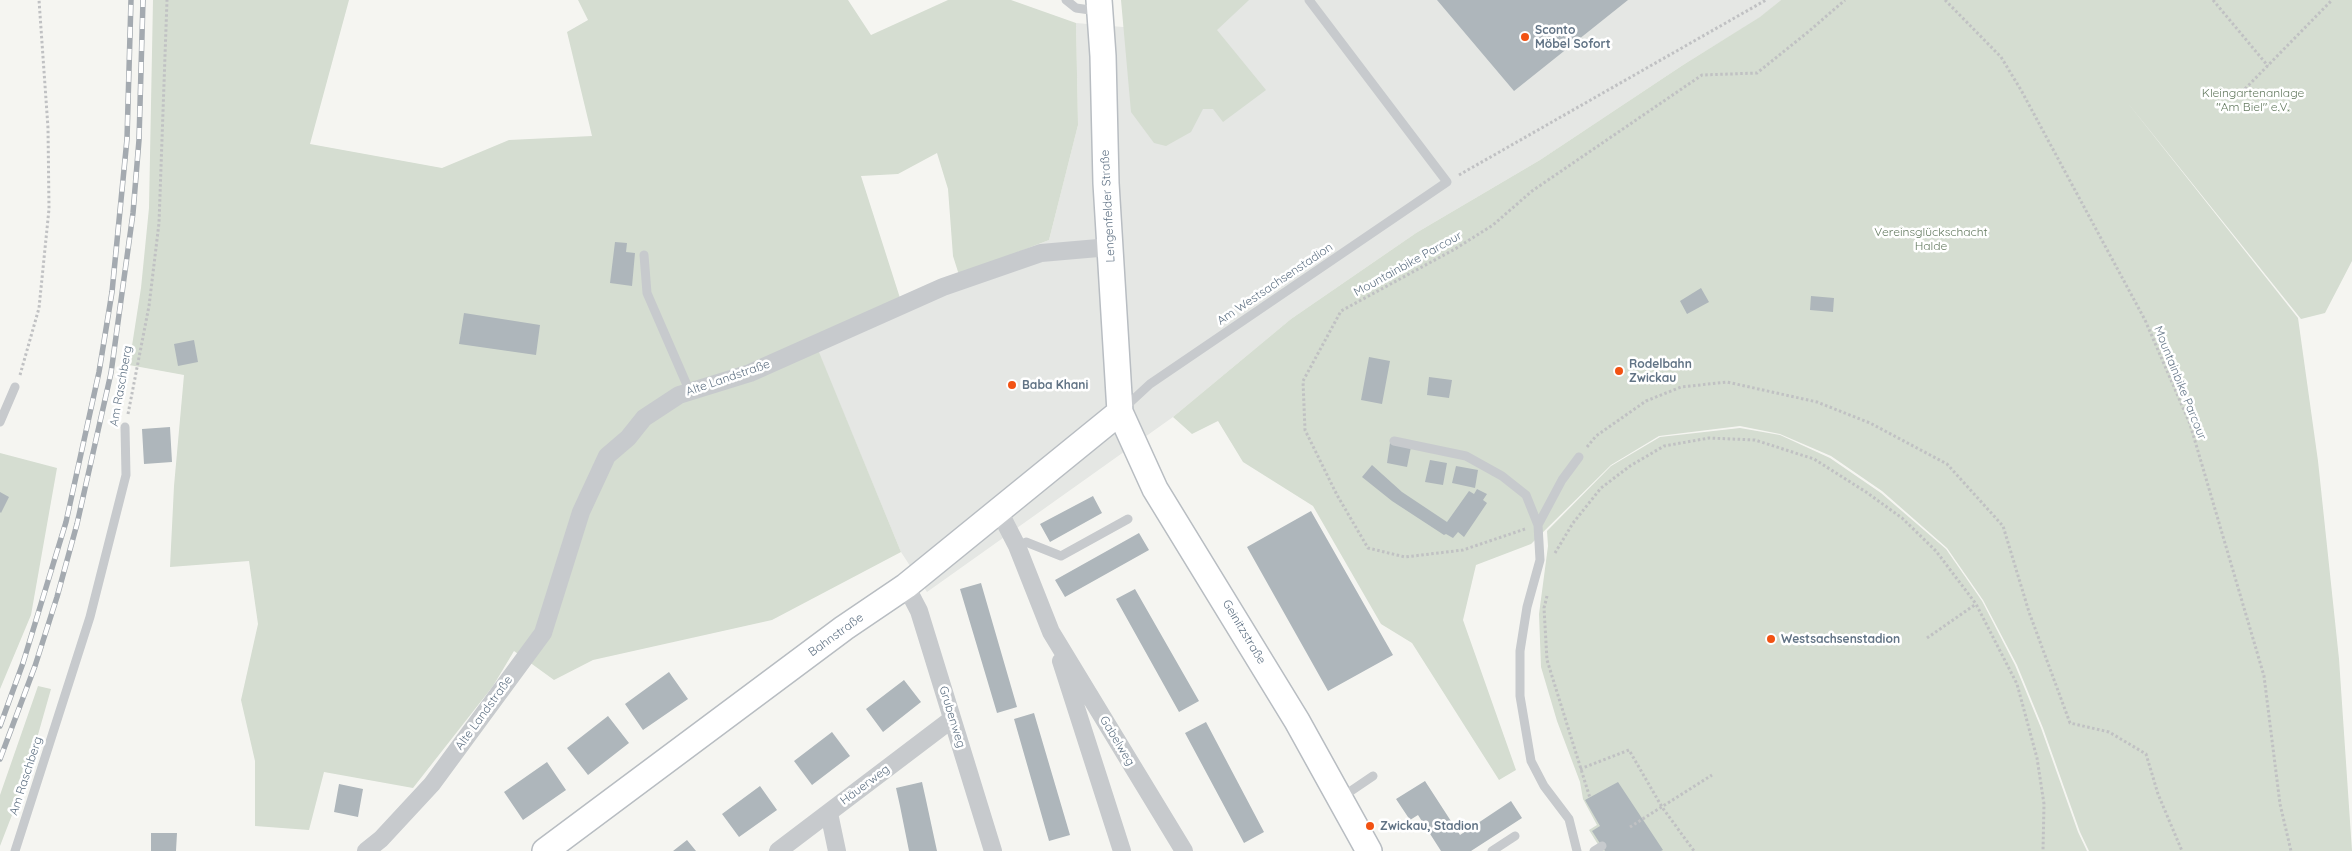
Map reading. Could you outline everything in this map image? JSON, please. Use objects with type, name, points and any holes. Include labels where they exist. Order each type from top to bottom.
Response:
[{"type":"main road","name":"Lengenfelder Straße","points":[[1099,6],[1120,412]]},
{"type":"main road","name":"Bahnstraße","points":[[546,851],[844,628],[906,586],[1120,412]]},
{"type":"main road","name":"Geinitzstraße","points":[[1120,412],[1155,489],[1221,594],[1369,851]]},
{"type":"street","name":"Alte Landstraße","points":[[366,851],[381,839],[432,784],[543,633],[580,512],[607,456],[628,438],[644,418],[680,395],[750,373],[943,287],[1041,253],[1110,247]]},
{"type":"street","name":"Gabelweg","points":[[999,511],[1017,546],[1051,632],[1122,851]]},
{"type":"street","name":"Grubenweg","points":[[906,586],[919,611],[993,851]]},
{"type":"street","name":"Gabelweg","points":[[1051,632],[1184,851]]},
{"type":"street","name":"Häuerweg","points":[[778,851],[952,719]]},
{"type":"street","points":[[829,813],[837,851]]},
{"type":"lane","points":[[1066,0],[1076,8],[1099,6]]},
{"type":"lane","points":[[1310,0],[1448,182]]},
{"type":"lane","name":"Am Westsachsenstadion","points":[[1120,412],[1150,384],[1448,182]]},
{"type":"lane","points":[[644,255],[648,293],[690,392]]},
{"type":"lane","points":[[0,422],[15,387]]},
{"type":"lane","name":"Am Raschberg","points":[[14,851],[90,617],[126,475],[125,427]]},
{"type":"lane","points":[[1394,441],[1466,456],[1502,476],[1526,495],[1538,525],[1540,560],[1527,607],[1520,651],[1520,696],[1531,760],[1544,786],[1569,819],[1577,851]]},
{"type":"lane","points":[[1538,525],[1562,480],[1579,456]]},
{"type":"lane","points":[[1017,546],[1026,542],[1061,556],[1128,520]]},
{"type":"lane","points":[[1340,798],[1372,776]]},
{"type":"lane","points":[[1492,851],[1515,836]]},
{"type":"path","points":[[15,387],[27,356],[38,308],[49,209],[48,128],[39,0]]},
{"type":"path","name":"Am Raschberg","points":[[125,427],[149,306],[159,223],[167,0]]},
{"type":"path","points":[[1448,182],[1766,0]]},
{"type":"path","name":"Mountainbike Parcour","points":[[1538,525],[1463,550],[1405,557],[1368,548],[1337,495],[1305,430],[1303,381],[1341,311],[1455,250],[1493,225],[1532,191],[1702,75],[1757,73],[1845,0]]},
{"type":"path","name":"Mountainbike Parcour","points":[[1945,0],[2001,57],[2021,90],[2145,320],[2190,424],[2264,676],[2280,804],[2291,851]]},
{"type":"path","points":[[2213,0],[2268,66]]},
{"type":"path","points":[[2238,96],[2332,0]]},
{"type":"path","points":[[1579,456],[1596,436],[1646,401],[1681,387],[1727,382],[1817,402],[1870,423],[1947,464],[2003,526],[2029,612],[2070,723],[2109,732],[2146,754],[2158,794],[2182,851]]},
{"type":"path","points":[[1553,562],[1555,553],[1573,523],[1601,488],[1630,466],[1664,446],[1709,438],[1755,440],[1814,459],[1866,492],[1902,518],[1936,551],[1976,604],[2017,684],[2037,758],[2044,804],[2043,851]]},
{"type":"path","points":[[1548,590],[1544,608],[1547,660],[1590,798]]},
{"type":"path","points":[[1927,638],[1976,604]]},
{"type":"path","points":[[1580,769],[1629,750],[1662,807],[1694,851]]},
{"type":"path","points":[[1630,827],[1712,775]]},
{"type":"shaded area","points":[[1243,0],[1781,0],[1761,17],[1683,65],[1540,160],[1416,233],[1291,319],[1173,417],[927,592],[901,552],[813,339],[900,298],[1049,240],[1078,125],[1076,23],[1123,27],[1213,26]]},
{"type":"green space","points":[[153,0],[349,0],[310,144],[442,168],[509,140],[592,136],[567,32],[588,20],[578,0],[848,0],[871,35],[948,0],[1011,0],[1076,23],[1078,125],[1049,240],[959,275],[953,256],[948,189],[937,153],[898,174],[861,176],[900,298],[814,340],[901,552],[772,620],[593,660],[554,680],[514,651],[493,686],[413,788],[324,772],[309,830],[255,826],[255,761],[241,700],[258,624],[249,561],[170,567],[174,486],[184,375],[129,365],[141,288],[149,208]]},
{"type":"green space","points":[[1121,0],[1249,0],[1217,30],[1266,90],[1223,122],[1213,109],[1203,109],[1191,132],[1166,146],[1154,143],[1131,112]]},
{"type":"green space","name":"Vereinsglückschacht Halde","points":[[1781,0],[2352,0],[2352,261],[2325,313],[2301,319],[2127,102],[2298,318],[2318,461],[2339,659],[2352,851],[2089,851],[2080,832],[2043,728],[2017,665],[1983,600],[1947,548],[1882,491],[1831,456],[1780,434],[1740,426],[1659,436],[1611,465],[1531,544],[1476,565],[1463,620],[1516,770],[1499,780],[1412,643],[1381,624],[1313,506],[1243,462],[1218,421],[1192,434],[1173,417],[1291,319],[1416,233],[1540,160],[1683,65],[1760,17]]},
{"type":"green space","name":"Westsachsenstadion","points":[[1740,428],[1780,435],[1830,458],[1881,493],[1946,549],[1982,601],[2015,665],[2041,728],[2078,832],[2087,851],[1602,851],[1589,830],[1597,825],[1583,799],[1580,782],[1557,721],[1541,667],[1539,614],[1548,546],[1547,531],[1611,466],[1660,437]]},
{"type":"green space","points":[[0,453],[57,468],[31,615],[0,689]]},
{"type":"green space","points":[[38,686],[51,689],[24,784],[0,846],[0,795]]},
{"type":"building","name":"Sconto Möbel Sofort","points":[[1437,0],[1628,0],[1514,91]]},
{"type":"building","points":[[615,242],[627,243],[626,252],[635,253],[632,286],[610,283]]},
{"type":"building","points":[[1701,288],[1709,302],[1687,314],[1680,301]]},
{"type":"building","points":[[1811,296],[1834,298],[1833,312],[1810,310]]},
{"type":"building","points":[[464,313],[540,325],[536,355],[459,344]]},
{"type":"building","points":[[194,340],[198,362],[178,366],[174,344]]},
{"type":"building","points":[[1369,357],[1390,361],[1382,404],[1361,400]]},
{"type":"building","points":[[1429,377],[1452,380],[1449,398],[1427,395]]},
{"type":"building","points":[[170,427],[172,462],[144,464],[142,429]]},
{"type":"building","points":[[1390,443],[1411,447],[1407,467],[1387,463]]},
{"type":"building","points":[[1430,460],[1447,463],[1443,485],[1425,482]]},
{"type":"building","points":[[1372,465],[1402,492],[1447,522],[1469,491],[1474,494],[1477,489],[1487,494],[1483,500],[1487,503],[1464,537],[1458,532],[1453,538],[1446,534],[1444,535],[1392,501],[1362,477]]},
{"type":"building","points":[[1456,466],[1478,470],[1475,488],[1452,483]]},
{"type":"building","points":[[0,492],[9,497],[1,513],[0,512]]},
{"type":"building","points":[[1093,496],[1102,513],[1050,542],[1040,524]]},
{"type":"building","points":[[1311,511],[1393,655],[1328,691],[1247,547]]},
{"type":"building","points":[[1139,533],[1149,550],[1065,597],[1055,580]]},
{"type":"building","points":[[981,583],[1017,707],[997,713],[960,589]]},
{"type":"building","points":[[1135,589],[1199,701],[1179,712],[1116,599]]},
{"type":"building","points":[[669,672],[688,699],[643,730],[625,704]]},
{"type":"building","points":[[904,680],[921,702],[883,732],[866,709]]},
{"type":"building","points":[[1034,713],[1070,835],[1049,841],[1014,719]]},
{"type":"building","points":[[608,716],[629,743],[588,775],[567,748]]},
{"type":"building","points":[[1206,722],[1264,832],[1244,843],[1185,733]]},
{"type":"building","points":[[832,732],[850,756],[812,785],[794,761]]},
{"type":"building","points":[[547,762],[566,790],[523,820],[504,792]]},
{"type":"building","points":[[1425,781],[1460,835],[1511,801],[1522,818],[1471,851],[1441,851],[1418,815],[1410,820],[1396,799]]},
{"type":"building","points":[[922,782],[937,851],[909,851],[896,788]]},
{"type":"building","points":[[1618,782],[1663,850],[1605,851],[1592,831],[1600,826],[1585,800]]},
{"type":"building","points":[[339,784],[363,789],[358,817],[334,812]]},
{"type":"building","points":[[760,786],[777,810],[739,837],[722,814]]},
{"type":"building","points":[[151,833],[177,833],[176,851],[151,851]]},
{"type":"building","points":[[687,840],[696,851],[673,851]]},
{"type":"railway","points":[[0,726],[23,663],[66,522],[99,372],[112,292],[127,139],[131,0]]},
{"type":"railway","points":[[0,759],[35,666],[57,597],[77,524],[111,373],[133,213],[139,140],[143,0]]},
{"type":"place","name":"Sconto Möbel Sofort","points":[[1525,37]]},
{"type":"place","name":"Rodelbahn Zwickau","points":[[1619,371]]},
{"type":"place","name":"Baba Khani","points":[[1012,385]]},
{"type":"place","name":"Westsachsenstadion","points":[[1771,639]]},
{"type":"place","name":"Zwickau, Stadion","points":[[1370,826]]},
{"type":"park label","name":"Kleingartenanlage \"Am Biel\" e.V.","points":[[2253,100]]}]
